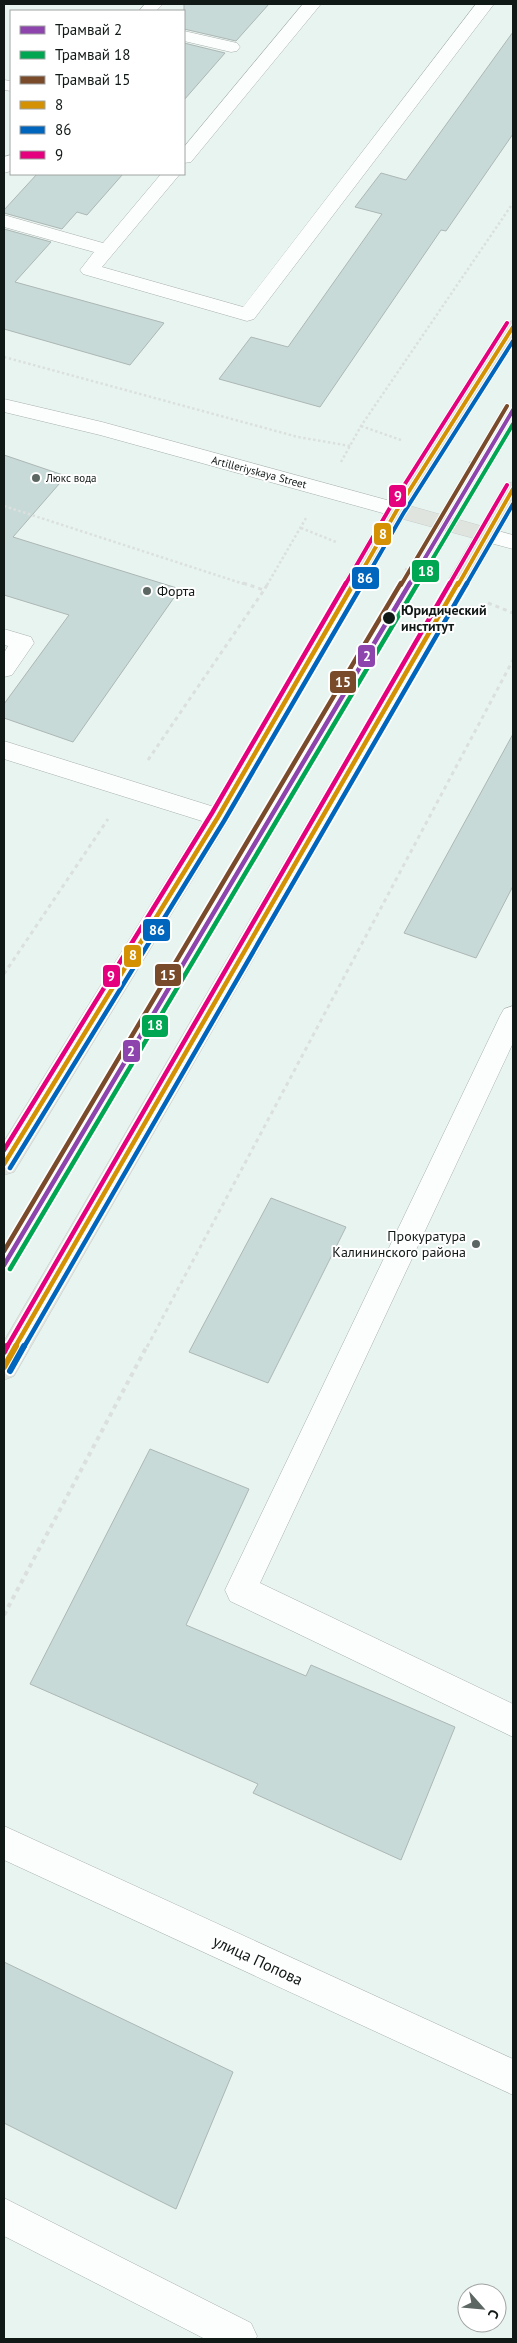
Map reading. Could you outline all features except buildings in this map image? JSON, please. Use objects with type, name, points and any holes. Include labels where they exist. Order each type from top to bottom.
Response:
[{"type":"main road","points":[[4,1164],[218,817],[397,510],[513,327]]},
{"type":"main road","points":[[4,1367],[513,489]]},
{"type":"main road","name":"Artilleriyskaya Street","points":[[397,510],[487,535]]},
{"type":"street","points":[[185,157],[312,4]]},
{"type":"street","points":[[170,175],[90,270],[247,315],[485,4]]},
{"type":"street","points":[[185,36],[231,47]]},
{"type":"street","points":[[4,221],[107,250]]},
{"type":"street","name":"Artilleriyskaya Street","points":[[4,406],[102,429],[397,510]]},
{"type":"street","name":"Artilleriyskaya Street","points":[[487,535],[513,542]]},
{"type":"street","points":[[4,637],[23,642],[4,669]]},
{"type":"street","points":[[4,750],[218,817]]},
{"type":"street","points":[[513,1016],[241,1590],[513,1721]]},
{"type":"street","name":"улица Попова","points":[[4,1843],[513,2077]]},
{"type":"street","points":[[4,2216],[238,2336],[237,2339]]},
{"type":"path","points":[[4,974],[264,590],[361,426],[513,203]]},
{"type":"path","points":[[4,357],[298,437],[350,446]]},
{"type":"path","points":[[4,506],[264,590]]},
{"type":"path","points":[[300,528],[455,588],[513,613]]},
{"type":"path","points":[[4,1615],[513,660]]},
{"type":"tram line","name":"15","points":[[4,1251],[507,406]]},
{"type":"tram line","name":"2","points":[[4,1265],[513,410]]},
{"type":"tram line","name":"18","points":[[10,1269],[513,424]]},
{"type":"transit line","name":"9","points":[[4,1150],[212,813],[391,506],[507,323]]},
{"type":"transit line","name":"8","points":[[4,1164],[218,817],[397,510],[513,327]]},
{"type":"transit line","name":"86","points":[[10,1168],[224,821],[403,514],[513,341]]},
{"type":"transit line","name":"9","points":[[4,1352],[507,485]]},
{"type":"transit line","name":"8","points":[[4,1367],[513,489]]},
{"type":"transit line","name":"86","points":[[10,1371],[513,504]]},
{"type":"place","name":"Люкс вода","points":[[36,478]]},
{"type":"place","name":"Форта","points":[[147,591]]},
{"type":"place","name":"Юридический институт","points":[[389,618]]},
{"type":"place","name":"Прокуратура Калининского района","points":[[476,1244]]}]
